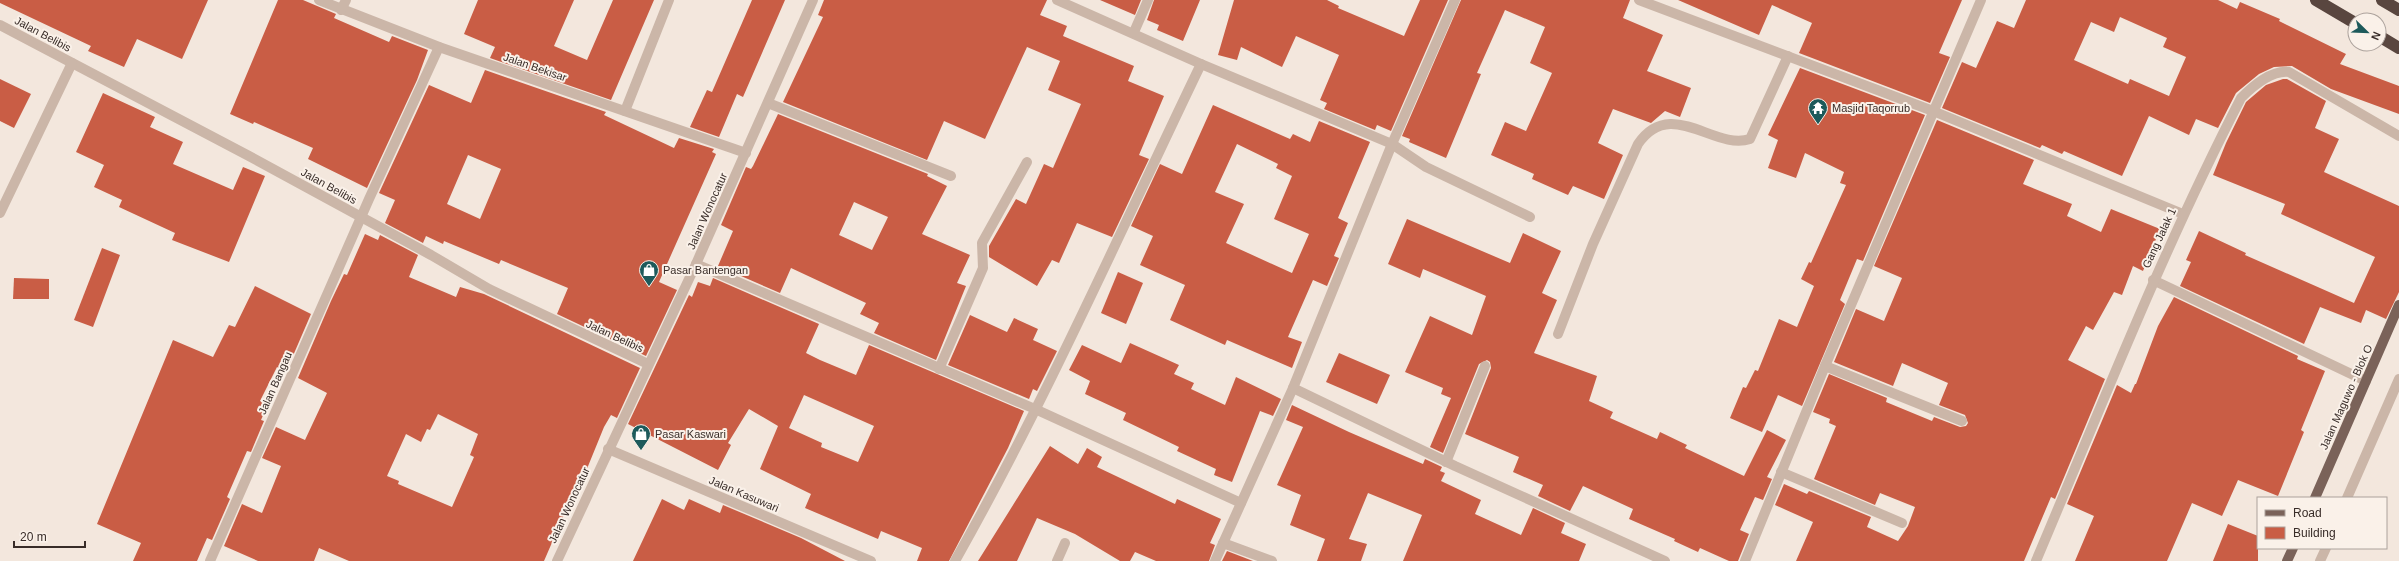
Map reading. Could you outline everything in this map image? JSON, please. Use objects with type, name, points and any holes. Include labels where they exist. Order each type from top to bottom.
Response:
[{"type":"highway","points":[[2316,0],[2347,17]]},
{"type":"highway","points":[[2382,0],[2399,10]]},
{"type":"highway","points":[[2387,41],[2399,48]]},
{"type":"main road","name":"Jalan Maguwo - Blok O","points":[[2315,497],[2399,305]]},
{"type":"main road","points":[[2287,561],[2293,549]]},
{"type":"street","name":"Jalan Bekisar","points":[[319,0],[341,10],[439,47],[746,153]]},
{"type":"street","points":[[341,10],[346,0]]},
{"type":"street","points":[[625,111],[669,0]]},
{"type":"street","name":"Jalan Wonocatur","points":[[557,561],[608,449],[696,264],[813,0]]},
{"type":"street","points":[[1057,0],[1134,32],[1201,64],[1392,144],[1426,167],[1530,218]]},
{"type":"street","points":[[1134,32],[1148,0]]},
{"type":"street","points":[[1215,561],[1293,388],[1392,144],[1455,0]]},
{"type":"street","points":[[1639,0],[1933,111],[2183,214]]},
{"type":"street","points":[[1745,561],[1825,366],[1981,0]]},
{"type":"street","name":"Jalan Belibis","points":[[0,25],[361,217],[489,289],[648,364]]},
{"type":"street","name":"Jalan Bangau","points":[[212,560],[361,217],[439,47]]},
{"type":"street","points":[[1558,334],[1594,244],[1638,144],[1646,134],[1667,124],[1681,125],[1742,142],[1750,139],[1788,56]]},
{"type":"street","points":[[0,213],[72,63]]},
{"type":"street","points":[[955,561],[988,502],[1035,409],[1201,64]]},
{"type":"street","name":"Gang Jalak 1","points":[[2036,561],[2152,280],[2241,98],[2256,85],[2280,71],[2289,72],[2399,136]]},
{"type":"street","points":[[768,103],[951,176]]},
{"type":"street","points":[[939,369],[983,268],[982,243],[1027,162]]},
{"type":"street","points":[[696,264],[1035,409],[1241,503]]},
{"type":"street","points":[[2152,280],[2366,381]]},
{"type":"street","points":[[1446,462],[1485,366]]},
{"type":"street","points":[[1825,366],[1962,420]]},
{"type":"street","points":[[2347,497],[2399,379]]},
{"type":"street","points":[[1293,388],[1446,462],[1665,561]]},
{"type":"street","name":"Jalan Kasuwari","points":[[608,449],[871,561]]},
{"type":"street","points":[[1781,472],[1902,523]]},
{"type":"street","points":[[1223,542],[1272,561]]},
{"type":"street","points":[[1057,561],[1065,543]]},
{"type":"street","points":[[2320,561],[2326,549]]},
{"type":"building","points":[[0,0],[208,0],[182,59],[137,39],[124,67],[88,51],[91,46],[0,3]]},
{"type":"building","points":[[278,0],[303,0],[336,14],[334,18],[389,42],[392,36],[428,50],[417,80],[367,188],[308,159],[313,148],[254,122],[253,124],[230,114]]},
{"type":"building","points":[[478,0],[574,0],[554,46],[587,60],[613,0],[654,0],[611,100],[490,58],[495,47],[464,34]]},
{"type":"building","points":[[752,0],[785,0],[743,97],[737,94],[719,137],[690,127],[707,90],[712,92]]},
{"type":"building","points":[[824,0],[1047,0],[1040,15],[1067,26],[1063,36],[1134,66],[1128,81],[1164,96],[1139,155],[1149,159],[1112,237],[1077,223],[1059,263],[1052,260],[1037,286],[989,257],[989,246],[1016,199],[1026,204],[1044,164],[1053,168],[1081,104],[1048,90],[1060,61],[1027,47],[985,139],[944,121],[927,160],[783,102],[823,17],[818,15]]},
{"type":"building","points":[[1100,0],[1141,0],[1135,15]]},
{"type":"building","points":[[1154,0],[1200,0],[1183,41],[1157,30],[1159,25],[1147,20]]},
{"type":"building","points":[[1234,0],[1327,0],[1339,6],[1338,8],[1404,36],[1420,0],[1448,0],[1391,131],[1377,125],[1375,130],[1324,109],[1327,103],[1320,100],[1339,55],[1296,36],[1282,67],[1241,47],[1237,60],[1218,55]]},
{"type":"building","points":[[1461,0],[1630,0],[1623,18],[1663,35],[1647,71],[1691,88],[1680,117],[1665,111],[1651,123],[1613,109],[1598,143],[1623,155],[1604,199],[1573,186],[1568,195],[1532,179],[1534,174],[1491,155],[1505,122],[1526,131],[1552,73],[1530,63],[1545,27],[1505,10],[1477,73],[1481,74],[1446,158],[1409,142],[1410,139],[1402,136]]},
{"type":"building","points":[[1678,0],[1962,0],[1939,53],[1950,57],[1930,103],[1799,53],[1812,23],[1772,5],[1759,35]]},
{"type":"building","points":[[2026,0],[2218,0],[2237,9],[2240,2],[2280,19],[2279,21],[2346,54],[2340,64],[2399,86],[2399,114],[2331,89],[2292,66],[2274,67],[2259,74],[2236,93],[2218,128],[2196,119],[2189,135],[2149,116],[2122,176],[2064,151],[2062,154],[2042,145],[2040,148],[1942,108],[1962,62],[1976,68],[1997,21],[2014,28]],"holes":[[[2120,17],[2167,38],[2163,47],[2186,57],[2169,96],[2130,79],[2128,84],[2074,60],[2091,22],[2114,32]]]},
{"type":"building","points":[[1800,68],[1925,115],[1863,261],[1857,259],[1840,300],[1845,304],[1802,406],[1778,395],[1762,432],[1730,418],[1743,387],[1746,388],[1755,370],[1758,371],[1779,319],[1797,327],[1814,286],[1801,279],[1809,262],[1811,263],[1846,185],[1840,183],[1844,172],[1805,153],[1796,178],[1768,168],[1778,140],[1768,135]]},
{"type":"building","points":[[485,70],[606,112],[604,115],[674,148],[679,138],[714,149],[712,152],[716,154],[659,282],[677,290],[646,356],[557,314],[568,288],[501,260],[499,264],[444,241],[443,244],[426,236],[423,243],[385,223],[395,200],[379,193],[429,85],[471,103]],"holes":[[[468,155],[501,169],[480,219],[447,204]]]},
{"type":"building","points":[[0,79],[31,94],[14,128],[0,121]]},
{"type":"building","points":[[2287,79],[2326,101],[2315,128],[2339,139],[2324,172],[2399,206],[2399,292],[2386,319],[2366,310],[2361,323],[2320,307],[2304,344],[2180,286],[2191,262],[2186,260],[2199,231],[2246,253],[2245,255],[2354,303],[2375,257],[2281,214],[2285,204],[2213,175],[2226,143],[2246,102],[2266,85]]},
{"type":"building","points":[[103,93],[155,117],[150,127],[183,142],[173,164],[233,190],[243,167],[265,176],[229,262],[172,240],[175,233],[119,207],[122,200],[94,187],[104,165],[76,152]]},
{"type":"building","points":[[1213,105],[1290,139],[1293,134],[1310,142],[1319,121],[1370,142],[1338,218],[1348,223],[1334,256],[1339,258],[1327,286],[1313,280],[1288,337],[1302,342],[1292,368],[1227,340],[1225,345],[1170,320],[1185,285],[1140,265],[1153,236],[1131,226],[1160,164],[1182,174]],"holes":[[[1237,144],[1278,164],[1276,168],[1292,176],[1274,219],[1309,234],[1292,273],[1226,243],[1244,204],[1215,192]]]},
{"type":"building","points":[[778,114],[928,174],[927,176],[947,186],[922,234],[970,255],[957,283],[966,286],[936,360],[874,333],[879,323],[860,314],[866,303],[791,268],[780,293],[718,266],[733,231],[721,225],[746,167],[751,169]],"holes":[[[854,202],[888,217],[872,250],[839,235]]]},
{"type":"building","points":[[1937,120],[2034,160],[2023,184],[2072,204],[2067,216],[2101,232],[2111,209],[2160,229],[2143,271],[2133,266],[2122,295],[2114,292],[2093,330],[2086,326],[2068,360],[2105,379],[2055,499],[2051,497],[2024,561],[1796,561],[1813,522],[1775,505],[1784,484],[1807,494],[1809,491],[1871,517],[1867,527],[1898,541],[1908,526],[1915,507],[1880,493],[1875,505],[1814,479],[1836,426],[1829,423],[1830,419],[1813,412],[1829,374],[1887,398],[1886,402],[1932,421],[1934,417],[1960,427],[1966,426],[1968,423],[1965,415],[1939,405],[1948,383],[1902,363],[1893,386],[1834,362],[1856,309],[1884,321],[1902,278],[1874,266]]},
{"type":"building","points":[[1407,219],[1510,263],[1523,233],[1561,251],[1542,293],[1557,300],[1534,353],[1597,376],[1589,401],[1613,412],[1610,418],[1657,439],[1660,432],[1687,445],[1685,448],[1744,476],[1767,430],[1786,440],[1767,477],[1772,479],[1763,500],[1755,497],[1740,530],[1749,534],[1738,561],[1729,561],[1700,548],[1698,552],[1674,541],[1675,539],[1629,519],[1633,509],[1583,486],[1570,511],[1538,496],[1543,485],[1513,472],[1519,457],[1465,434],[1491,368],[1490,362],[1487,360],[1479,364],[1443,453],[1430,447],[1451,398],[1441,394],[1443,388],[1405,372],[1430,316],[1472,335],[1486,296],[1423,269],[1420,278],[1388,264]]},
{"type":"building","points":[[365,234],[378,240],[380,235],[418,255],[409,277],[456,297],[460,287],[484,294],[640,368],[617,418],[611,415],[604,427],[573,503],[570,501],[544,561],[349,561],[319,548],[314,561],[258,561],[224,546],[242,504],[262,513],[281,466],[262,458],[276,427],[305,440],[327,393],[298,378],[331,301],[344,274],[347,275]],"holes":[[[438,414],[478,434],[470,455],[474,457],[452,507],[398,484],[399,481],[387,476],[406,434],[421,442],[427,429],[430,430]]]},
{"type":"building","points":[[102,248],[120,255],[93,327],[74,320]]},
{"type":"building","points":[[1118,272],[1143,283],[1126,324],[1101,313]]},
{"type":"building","points":[[14,278],[49,279],[49,299],[13,299]]},
{"type":"building","points":[[713,278],[819,324],[806,353],[856,375],[869,345],[1024,411],[1008,448],[949,561],[917,561],[922,548],[881,531],[878,539],[805,508],[811,494],[760,469],[778,426],[749,409],[728,443],[731,445],[718,470],[628,424],[689,295],[692,297],[698,282],[710,286]],"holes":[[[804,395],[874,426],[858,462],[821,447],[822,443],[789,428]]]},
{"type":"building","points":[[255,286],[311,314],[286,372],[277,367],[260,401],[268,404],[261,420],[264,421],[251,452],[247,451],[227,497],[230,499],[212,540],[207,538],[197,561],[133,561],[141,543],[97,524],[173,340],[213,357],[229,325],[235,327]]},
{"type":"building","points":[[2174,297],[2298,356],[2297,359],[2325,371],[2301,430],[2304,432],[2278,496],[2238,480],[2222,516],[2192,503],[2167,561],[2075,561],[2094,516],[2067,504],[2117,385],[2131,393],[2136,384],[2158,326]]},
{"type":"building","points":[[970,315],[1007,332],[1014,318],[1038,329],[1033,340],[1057,351],[1037,391],[1033,389],[1029,399],[948,365]]},
{"type":"building","points":[[1130,343],[1179,365],[1174,374],[1194,383],[1191,389],[1225,405],[1236,377],[1281,399],[1273,416],[1260,411],[1232,482],[1214,475],[1216,469],[1177,451],[1179,447],[1123,420],[1126,413],[1085,394],[1090,381],[1069,370],[1082,345],[1121,363]]},
{"type":"building","points":[[1339,353],[1390,375],[1377,404],[1326,382]]},
{"type":"building","points":[[1292,405],[1349,432],[1423,464],[1425,459],[1442,467],[1440,471],[1445,473],[1441,481],[1481,500],[1475,514],[1521,535],[1533,508],[1565,523],[1561,533],[1586,544],[1579,561],[1403,561],[1422,515],[1368,493],[1349,539],[1367,544],[1361,561],[1317,561],[1325,539],[1290,525],[1301,495],[1277,485],[1303,427],[1286,420]]},
{"type":"building","points":[[1050,446],[1078,464],[1087,448],[1102,457],[1097,467],[1175,504],[1177,499],[1221,519],[1210,543],[1215,545],[1209,561],[1156,561],[1135,552],[1130,561],[1120,561],[1075,534],[1037,518],[1017,561],[978,561]]},
{"type":"building","points":[[662,499],[684,510],[689,499],[720,513],[723,505],[801,538],[845,561],[633,561]]},
{"type":"building","points":[[2228,524],[2257,536],[2258,561],[2213,561]]},
{"type":"building","points":[[1227,551],[1253,561],[1222,561]]},
{"type":"place","name":"Masjid Taqorrub","points":[[1818,125]]},
{"type":"place","name":"Pasar Bantengan","points":[[649,287]]},
{"type":"place","name":"Pasar Kaswari","points":[[641,451]]}]
